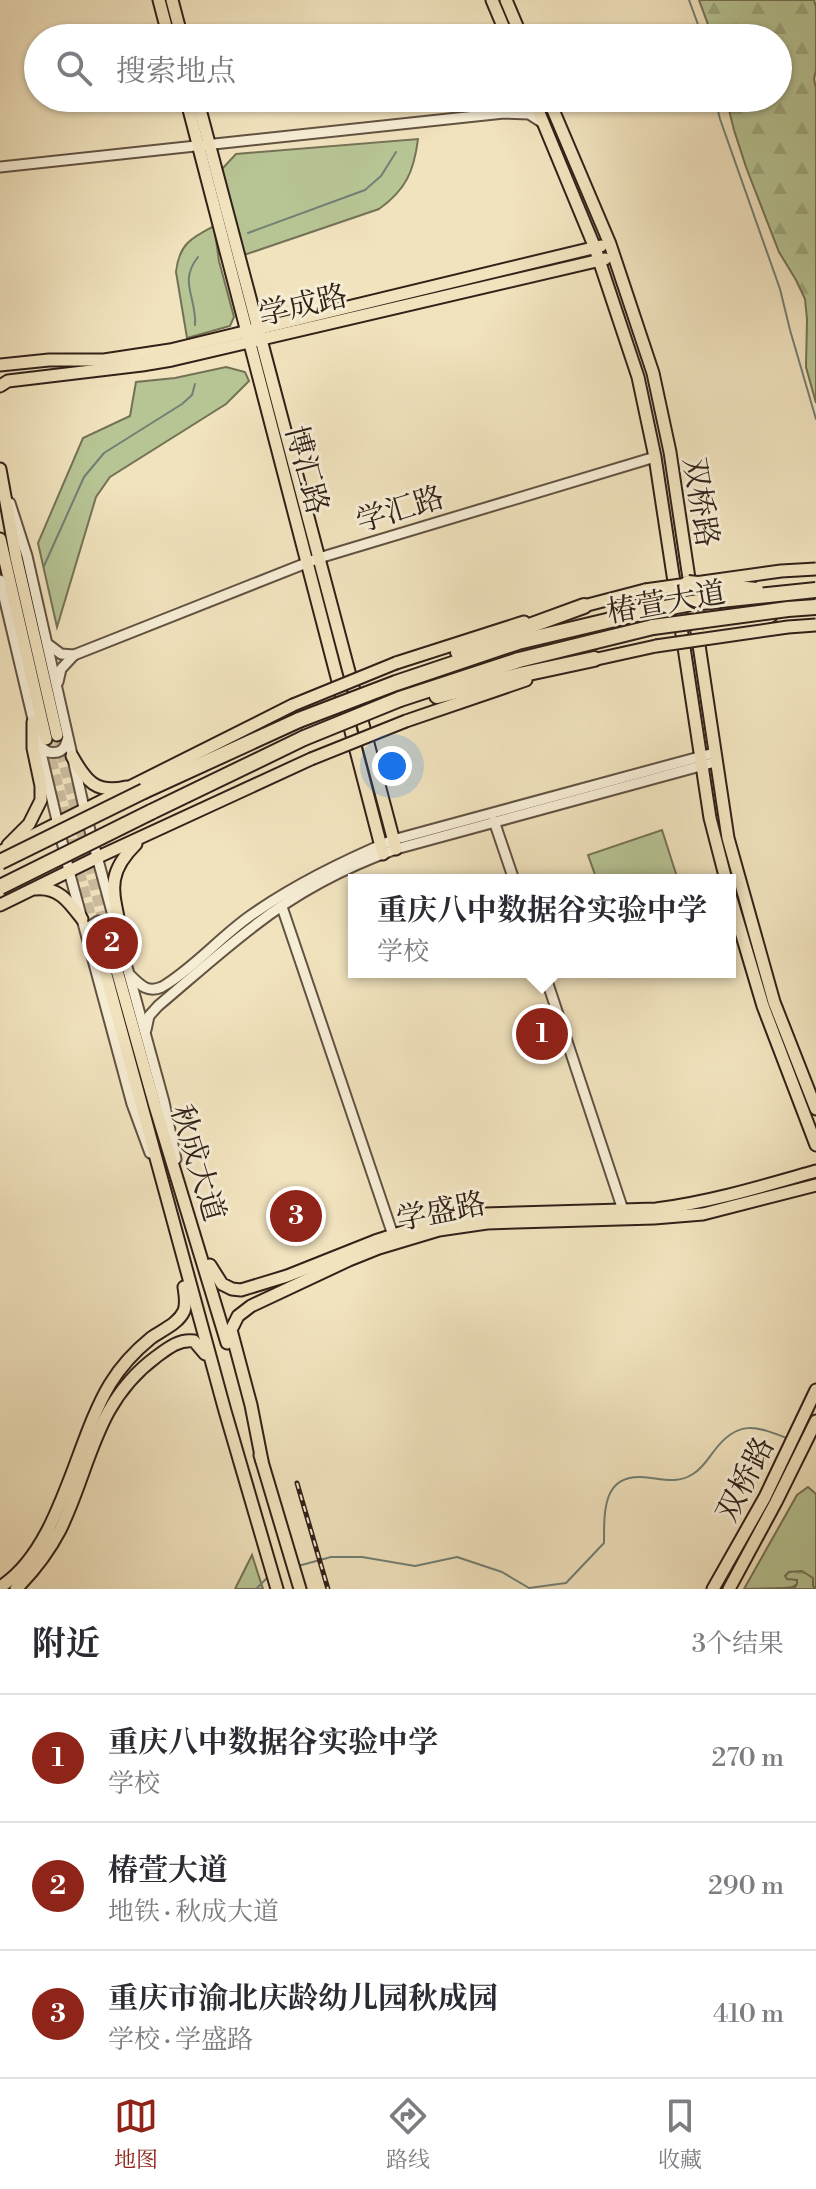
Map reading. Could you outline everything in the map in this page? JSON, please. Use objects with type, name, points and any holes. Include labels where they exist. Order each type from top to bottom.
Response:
[{"type":"highway","points":[[688,583],[785,592]]},
{"type":"highway","name":"椿萱大道","points":[[0,862],[141,788],[364,695],[395,674],[649,611],[816,590]]},
{"type":"highway","points":[[395,674],[584,606]]},
{"type":"highway","name":"椿萱大道","points":[[0,887],[304,738],[370,711],[519,660],[653,627],[816,607]]},
{"type":"highway","points":[[698,639],[788,609]]},
{"type":"highway","points":[[401,702],[594,659]]},
{"type":"main road","points":[[159,0],[165,24]]},
{"type":"main road","points":[[172,0],[178,24]]},
{"type":"main road","points":[[506,0],[516,24]]},
{"type":"main road","points":[[493,1],[502,24]]},
{"type":"main road","name":"博汇路","points":[[191,112],[260,334],[395,844]]},
{"type":"main road","name":"博汇路","points":[[199,112],[247,337],[382,850]]},
{"type":"main road","name":"双桥路","points":[[539,112],[600,260],[638,377],[655,457],[714,842],[724,874]]},
{"type":"main road","name":"双桥路","points":[[554,112],[610,244],[653,373],[670,452],[728,838],[774,1002],[816,1109]]},
{"type":"main road","name":"学成路","points":[[260,334],[610,244]]},
{"type":"main road","name":"学成路","points":[[0,386],[8,381],[142,365],[260,334],[614,257]]},
{"type":"main road","name":"学成路","points":[[0,365],[140,356],[247,337]]},
{"type":"main road","points":[[1,472],[52,739]]},
{"type":"main road","points":[[0,539],[52,739]]},
{"type":"main road","points":[[584,606],[645,590],[688,583],[816,569]]},
{"type":"main road","points":[[0,905],[311,759],[406,721],[521,681],[594,659],[656,646],[816,625]]},
{"type":"main road","points":[[0,852],[141,788],[293,705],[395,674]]},
{"type":"main road","points":[[0,852],[29,824],[41,800],[33,748],[33,722]]},
{"type":"main road","points":[[72,756],[84,776],[100,788],[141,788]]},
{"type":"main road","points":[[122,951],[122,931],[113,883],[121,860],[144,836]]},
{"type":"main road","points":[[31,890],[47,889],[61,894],[82,919]]},
{"type":"main road","points":[[736,915],[763,1006],[816,1145]]},
{"type":"main road","name":"秋成大道","points":[[102,936],[248,1405]]},
{"type":"main road","name":"秋成大道","points":[[102,936],[165,1195],[277,1589]]},
{"type":"main road","name":"学盛路","points":[[199,1246],[222,1284],[241,1290],[437,1221],[473,1215],[656,1209],[700,1203],[816,1171]]},
{"type":"main road","name":"学盛路","points":[[248,1405],[231,1335],[232,1325],[238,1316],[291,1286],[369,1252],[439,1230],[475,1224],[703,1214],[816,1185]]},
{"type":"main road","points":[[0,1587],[31,1557],[51,1525],[94,1416],[117,1373],[137,1350],[174,1323],[183,1312],[186,1301],[179,1246]]},
{"type":"main road","points":[[16,1589],[39,1566],[60,1529],[102,1421],[126,1386],[154,1358],[184,1340],[198,1344],[213,1367]]},
{"type":"main road","name":"双桥路","points":[[729,1589],[771,1500],[816,1390]]},
{"type":"main road","points":[[248,1405],[300,1589]]},
{"type":"main road","name":"双桥路","points":[[713,1589],[771,1500],[816,1421]]},
{"type":"street","points":[[0,167],[504,113],[529,114],[543,123]]},
{"type":"street","name":"学汇路","points":[[74,655],[319,558],[655,457]]},
{"type":"street","points":[[1,472],[27,556],[57,690]]},
{"type":"street","points":[[0,580],[33,722],[72,756],[96,858],[102,936]]},
{"type":"street","points":[[46,642],[55,651],[74,655]]},
{"type":"street","points":[[74,655],[61,669],[52,739],[57,825],[82,919],[122,951],[164,1102],[181,1186]]},
{"type":"street","points":[[395,844],[494,821],[715,757]]},
{"type":"street","points":[[128,972],[146,989],[162,987],[248,917],[305,881],[395,844],[701,761]]},
{"type":"street","points":[[494,821],[512,874]]},
{"type":"street","points":[[145,1034],[149,1016],[158,1006],[254,925],[312,887],[382,850]]},
{"type":"street","points":[[282,907],[393,1235]]},
{"type":"street","points":[[546,978],[623,1210]]},
{"type":"green space","points":[[699,0],[814,0],[816,7],[816,403],[806,367],[805,299],[779,252],[746,167],[730,112],[792,112],[792,24],[708,24]]},
{"type":"green space","points":[[418,139],[407,179],[396,195],[379,209],[244,255],[221,170],[236,154]]},
{"type":"green space","points":[[214,226],[219,261],[234,317],[230,326],[187,338],[176,272],[178,262],[188,243]]},
{"type":"green space","points":[[226,367],[245,372],[249,381],[226,404],[110,477],[96,497],[57,627],[38,543],[83,438],[130,416],[136,382],[175,378]]},
{"type":"green space","points":[[662,830],[676,874],[595,874],[588,855]]},
{"type":"green space","points":[[808,1487],[816,1494],[816,1588],[797,1580],[791,1588],[744,1589],[797,1495]]},
{"type":"green space","points":[[252,1555],[263,1589],[235,1589]]},
{"type":"green space","points":[[802,1571],[813,1578],[816,1589],[773,1589],[795,1587],[797,1580],[785,1576],[789,1572]]},
{"type":"waterway","points":[[689,0],[698,24]]},
{"type":"waterway","points":[[718,112],[780,289],[816,419]]},
{"type":"waterway","points":[[248,233],[365,190],[381,176],[396,152]]},
{"type":"waterway","points":[[195,325],[189,274],[198,257]]},
{"type":"waterway","points":[[44,566],[84,477],[104,453],[182,404],[192,395],[195,384]]},
{"type":"waterway","points":[[298,1566],[331,1557],[362,1557],[415,1566],[457,1557],[502,1572],[529,1588],[566,1583],[604,1543],[606,1505],[615,1486],[623,1480],[635,1477],[672,1480],[688,1477],[702,1467],[731,1434],[748,1428],[789,1439]]},
{"type":"waterway","points":[[256,1589],[269,1576]]},
{"type":"tunnel","points":[[57,735],[107,935]]},
{"type":"tunnel","points":[[47,743],[96,938]]},
{"type":"railway","points":[[297,1483],[328,1589]]},
{"type":"place","name":"椿萱大道","points":[[112,943]]},
{"type":"place","name":"重庆八中数据谷实验中学","points":[[542,1034]]},
{"type":"place","name":"重庆市渝北庆龄幼儿园秋成园","points":[[296,1216]]}]
